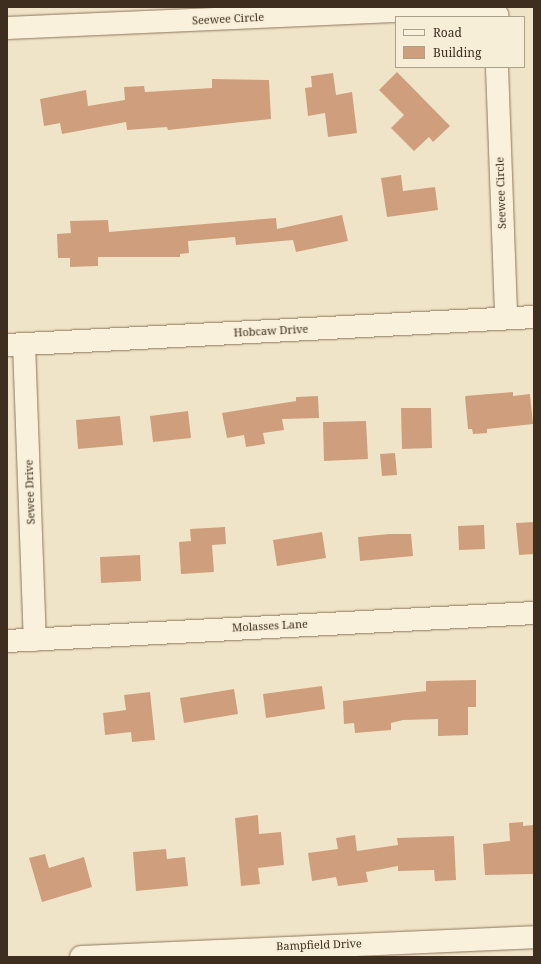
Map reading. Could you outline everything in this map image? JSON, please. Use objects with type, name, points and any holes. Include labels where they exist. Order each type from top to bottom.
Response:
[{"type":"street","name":"Seewee Circle","points":[[7,28],[456,8],[497,13]]},
{"type":"street","name":"Seewee Circle","points":[[497,68],[506,318]]},
{"type":"street","name":"Hobcaw Drive","points":[[16,344],[534,317]]},
{"type":"street","name":"Sewee Drive","points":[[16,344],[35,640]]},
{"type":"street","name":"Molasses Lane","points":[[7,641],[534,613]]},
{"type":"street","name":"Bampfield Drive","points":[[81,957],[494,948],[534,937]]},
{"type":"building","points":[[397,72],[450,126],[433,142],[429,137],[414,151],[391,128],[404,115],[379,90]]},
{"type":"building","points":[[333,73],[336,95],[352,92],[357,133],[328,137],[325,113],[308,116],[305,88],[312,87],[311,76]]},
{"type":"building","points":[[212,79],[269,80],[271,119],[168,130],[167,127],[127,130],[126,122],[62,134],[60,123],[44,126],[40,99],[86,90],[88,106],[125,100],[124,87],[144,86],[145,92],[212,88]]},
{"type":"building","points":[[401,175],[403,191],[435,187],[438,210],[387,217],[381,178]]},
{"type":"building","points":[[342,215],[348,241],[296,252],[293,240],[236,245],[235,237],[188,241],[189,253],[180,254],[180,257],[98,257],[98,266],[70,267],[70,258],[58,258],[57,234],[71,233],[70,221],[108,220],[109,232],[276,218],[277,229]]},
{"type":"building","points":[[513,392],[513,396],[530,394],[533,424],[487,429],[487,433],[473,434],[472,429],[468,429],[465,396]]},
{"type":"building","points":[[318,396],[319,418],[282,419],[284,430],[263,433],[265,444],[246,447],[244,435],[227,438],[222,413],[296,401],[296,397]]},
{"type":"building","points":[[401,408],[431,408],[432,448],[402,449]]},
{"type":"building","points":[[188,411],[191,438],[153,442],[150,416]]},
{"type":"building","points":[[120,416],[123,445],[78,449],[76,420]]},
{"type":"building","points":[[366,421],[368,459],[324,461],[323,422]]},
{"type":"building","points":[[395,453],[397,475],[382,476],[380,454]]},
{"type":"building","points":[[534,522],[534,554],[519,555],[516,523]]},
{"type":"building","points":[[484,525],[485,549],[459,550],[458,526]]},
{"type":"building","points":[[225,527],[226,544],[212,545],[214,572],[181,574],[179,542],[191,541],[190,529]]},
{"type":"building","points":[[322,532],[326,558],[277,566],[273,540]]},
{"type":"building","points":[[389,534],[411,534],[413,556],[360,561],[358,537]]},
{"type":"building","points":[[140,555],[141,581],[101,583],[100,557]]},
{"type":"building","points":[[476,680],[476,707],[468,707],[468,735],[438,736],[438,719],[403,720],[391,723],[391,730],[355,733],[354,723],[344,724],[343,701],[426,691],[426,681]]},
{"type":"building","points":[[322,686],[325,709],[266,718],[263,694]]},
{"type":"building","points":[[234,689],[238,714],[184,723],[180,698]]},
{"type":"building","points":[[150,692],[155,740],[132,742],[131,732],[105,735],[103,713],[126,710],[124,695]]},
{"type":"building","points":[[258,815],[259,834],[281,832],[284,865],[258,868],[260,884],[241,886],[235,818]]},
{"type":"building","points":[[523,822],[523,826],[534,825],[534,874],[485,875],[483,844],[510,841],[509,823]]},
{"type":"building","points":[[355,835],[357,851],[398,845],[397,838],[454,836],[456,880],[435,881],[434,870],[398,871],[398,866],[366,872],[368,882],[338,886],[336,877],[312,881],[308,853],[338,849],[336,838]]},
{"type":"building","points":[[166,849],[167,859],[185,857],[188,886],[136,891],[133,852]]},
{"type":"building","points":[[45,854],[49,868],[84,857],[92,887],[42,902],[29,858]]}]
